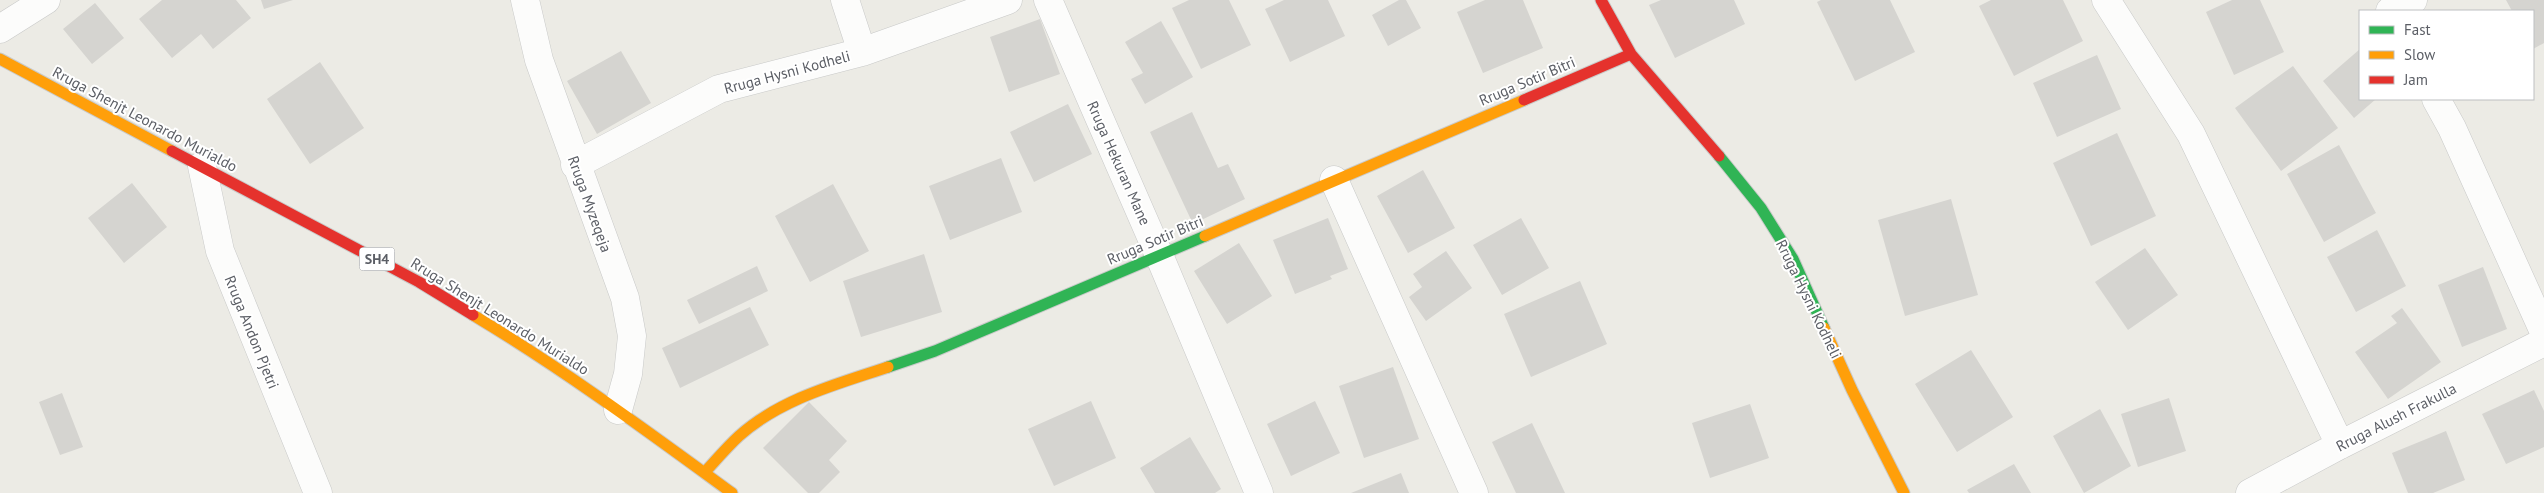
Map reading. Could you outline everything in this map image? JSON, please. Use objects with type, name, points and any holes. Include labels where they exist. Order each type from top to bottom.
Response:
[{"type":"street","points":[[0,29],[46,0]]},
{"type":"street","name":"Rruga Myzeqeja","points":[[526,0],[539,60],[575,165],[625,298],[632,336],[628,374],[618,410]]},
{"type":"street","points":[[845,0],[862,52]]},
{"type":"street","name":"Rruga Hysni Kodheli","points":[[575,165],[719,89],[862,52],[1008,0]]},
{"type":"street","name":"Rruga Hekuran Mane","points":[[1048,0],[1159,255],[1259,493]]},
{"type":"street","name":"Rruga Hysni Kodheli","points":[[1601,0],[1631,54],[1722,159],[1761,208],[1793,259],[1852,390],[1904,493]]},
{"type":"street","points":[[2106,0],[2191,134],[2340,445]]},
{"type":"street","points":[[2392,10],[2412,0]]},
{"type":"street","name":"Rruga Sotir Bitri","points":[[705,472],[740,434],[775,411],[817,391],[935,351],[1631,54]]},
{"type":"street","name":"Rruga Shenjt Leonardo Murialdo","points":[[0,59],[419,282],[522,344],[618,410],[732,493]]},
{"type":"street","points":[[2437,100],[2452,128],[2544,332]]},
{"type":"street","name":"Rruga Andon Pjetri","points":[[202,166],[220,251],[318,493]]},
{"type":"street","points":[[1334,180],[1474,493]]},
{"type":"street","name":"Rruga Alush Frakulla","points":[[2250,493],[2340,445],[2544,342]]},
{"type":"building","points":[[162,0],[236,0],[251,18],[213,49],[201,34],[172,58],[139,19]]},
{"type":"building","points":[[261,0],[293,0],[264,9]]},
{"type":"building","points":[[1189,0],[1229,0],[1251,45],[1201,69],[1172,8]]},
{"type":"building","points":[[1284,0],[1328,0],[1345,36],[1290,62],[1265,9]]},
{"type":"building","points":[[1399,0],[1406,0],[1421,28],[1388,46],[1372,15]]},
{"type":"building","points":[[1485,0],[1523,0],[1543,48],[1483,73],[1457,12]]},
{"type":"building","points":[[1661,0],[1734,0],[1745,24],[1675,58],[1649,5]]},
{"type":"building","points":[[1821,0],[1890,0],[1915,52],[1855,81],[1817,2]]},
{"type":"building","points":[[1991,0],[2063,0],[2083,41],[2014,76],[1979,6]]},
{"type":"building","points":[[2232,0],[2260,0],[2284,52],[2234,75],[2206,12]]},
{"type":"building","points":[[2506,0],[2544,0],[2544,43],[2534,48],[2534,10],[2511,10]]},
{"type":"building","points":[[95,3],[124,38],[92,64],[63,29]]},
{"type":"building","points":[[1040,19],[1060,74],[1009,92],[990,37]]},
{"type":"building","points":[[1161,21],[1193,77],[1145,104],[1131,79],[1143,73],[1125,42]]},
{"type":"building","points":[[2359,50],[2359,100],[2375,100],[2354,118],[2323,81]]},
{"type":"building","points":[[621,51],[651,103],[597,134],[567,81]]},
{"type":"building","points":[[2097,55],[2121,109],[2057,137],[2033,83]]},
{"type":"building","points":[[320,62],[364,128],[310,164],[267,99]]},
{"type":"building","points":[[2293,66],[2338,128],[2281,171],[2235,108]]},
{"type":"building","points":[[1068,104],[1092,154],[1034,182],[1010,132]]},
{"type":"building","points":[[1192,112],[1218,168],[1228,164],[1245,199],[1193,224],[1150,132]]},
{"type":"building","points":[[2117,133],[2156,216],[2091,246],[2053,163]]},
{"type":"building","points":[[2339,145],[2376,213],[2324,242],[2287,174]]},
{"type":"building","points":[[1001,158],[1022,212],[950,240],[929,186]]},
{"type":"building","points":[[1423,170],[1455,228],[1408,253],[1377,196]]},
{"type":"building","points":[[132,183],[167,227],[124,263],[88,218]]},
{"type":"building","points":[[833,184],[869,251],[810,282],[775,216]]},
{"type":"building","points":[[1951,199],[1978,295],[1905,316],[1878,220]]},
{"type":"building","points":[[1328,218],[1348,269],[1330,276],[1332,279],[1295,294],[1273,240]]},
{"type":"building","points":[[1521,218],[1549,268],[1502,295],[1473,245]]},
{"type":"building","points":[[2377,230],[2406,286],[2356,312],[2327,257]]},
{"type":"building","points":[[1239,243],[1272,296],[1227,324],[1194,271]]},
{"type":"building","points":[[2145,248],[2178,295],[2128,330],[2095,282]]},
{"type":"building","points":[[1446,251],[1472,288],[1426,321],[1409,297],[1422,287],[1413,274]]},
{"type":"building","points":[[924,254],[942,312],[861,337],[843,281]]},
{"type":"building","points":[[757,266],[768,291],[699,324],[687,300]]},
{"type":"building","points":[[2483,267],[2507,329],[2462,347],[2438,285]]},
{"type":"building","points":[[1580,281],[1607,344],[1531,377],[1504,314]]},
{"type":"building","points":[[750,307],[769,345],[680,388],[662,348]]},
{"type":"building","points":[[2402,308],[2441,362],[2388,399],[2355,352],[2397,323],[2391,316]]},
{"type":"building","points":[[1971,350],[2013,417],[1957,452],[1915,384]]},
{"type":"building","points":[[1393,367],[1419,439],[1364,458],[1339,386]]},
{"type":"building","points":[[2534,390],[2544,411],[2544,447],[2506,464],[2482,414]]},
{"type":"building","points":[[62,393],[83,447],[60,455],[39,402]]},
{"type":"building","points":[[2169,398],[2186,451],[2138,467],[2121,414]]},
{"type":"building","points":[[1091,401],[1116,458],[1054,486],[1028,429]]},
{"type":"building","points":[[1315,401],[1340,453],[1291,476],[1267,424]]},
{"type":"building","points":[[809,402],[847,441],[829,460],[840,472],[819,493],[808,493],[763,448]]},
{"type":"building","points":[[1750,404],[1769,458],[1710,478],[1692,423]]},
{"type":"building","points":[[2100,409],[2131,466],[2084,493],[2053,436]]},
{"type":"building","points":[[1532,423],[1565,493],[1516,493],[1492,442]]},
{"type":"building","points":[[2446,431],[2465,480],[2433,493],[2408,493],[2392,453]]},
{"type":"building","points":[[1190,437],[1221,489],[1215,493],[1155,493],[1140,468]]},
{"type":"building","points":[[2014,464],[2031,493],[1969,493],[1967,490]]},
{"type":"building","points":[[1401,473],[1409,493],[1351,493]]},
{"type":"traffic: fast","points":[[1719,156],[1761,208],[1793,259],[1824,328]]},
{"type":"traffic: fast","points":[[888,367],[935,351],[1205,236]]},
{"type":"traffic: slow","points":[[0,59],[172,151]]},
{"type":"traffic: slow","points":[[1205,236],[1524,100]]},
{"type":"traffic: slow","points":[[473,315],[572,379],[732,493]]},
{"type":"traffic: slow","points":[[1824,328],[1852,390],[1904,493]]},
{"type":"traffic: slow","points":[[705,472],[739,436],[772,412],[810,394],[888,367]]},
{"type":"traffic: jam","points":[[1601,0],[1631,54],[1719,156]]},
{"type":"traffic: jam","points":[[1524,100],[1631,54]]},
{"type":"traffic: jam","points":[[172,151],[419,282],[473,315]]}]
